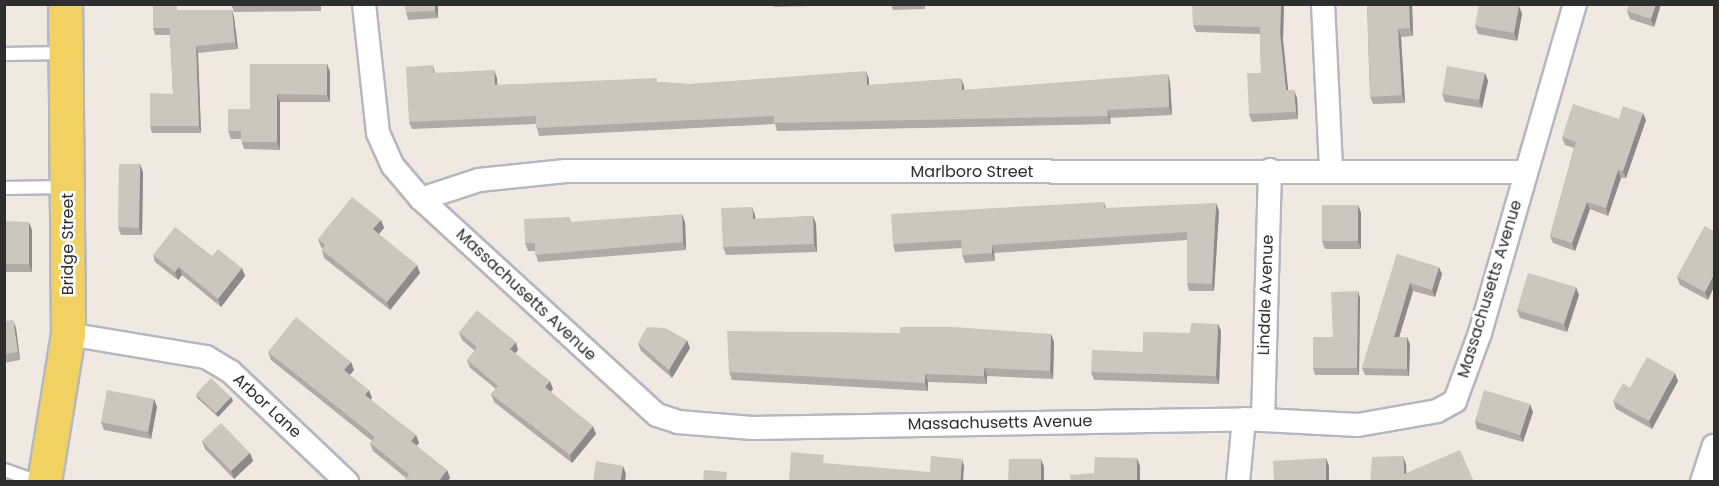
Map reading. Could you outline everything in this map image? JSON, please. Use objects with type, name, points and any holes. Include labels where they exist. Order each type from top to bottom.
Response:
[{"type":"main road","name":"Bridge Street","points":[[44,482],[68,334],[65,4]]},
{"type":"street","name":"Massachusetts Avenue","points":[[364,4],[378,132],[393,166],[421,198],[657,415],[678,422],[752,428],[1253,420],[1358,425],[1437,411],[1455,401],[1480,333],[1575,4]]},
{"type":"street","points":[[1323,4],[1331,170]]},
{"type":"street","name":"Lindale Avenue","points":[[1238,482],[1253,420],[1270,170]]},
{"type":"street","name":"Marlboro Street","points":[[421,198],[479,180],[566,171],[1525,172]]},
{"type":"street","name":"Arbor Lane","points":[[68,334],[206,357],[231,372],[347,482]]},
{"type":"street","points":[[1702,482],[1714,446]]},
{"type":"lane","points":[[4,54],[66,53]]},
{"type":"lane","points":[[4,188],[68,187]]},
{"type":"lane","points":[[4,470],[38,482]]},
{"type":"building","points":[[153,4],[177,4],[177,10],[232,10],[235,42],[196,46],[199,126],[150,126],[150,93],[173,94],[170,28],[153,28]]},
{"type":"building","points":[[405,4],[435,4],[435,11],[406,12]]},
{"type":"building","points":[[1192,4],[1281,4],[1280,33],[1286,90],[1294,90],[1296,112],[1249,114],[1247,73],[1261,73],[1260,27],[1193,25]]},
{"type":"building","points":[[1367,4],[1409,4],[1410,28],[1398,29],[1402,95],[1370,97]]},
{"type":"building","points":[[1479,4],[1519,6],[1514,33],[1475,26]]},
{"type":"building","points":[[1629,4],[1656,4],[1651,19],[1627,11]]},
{"type":"building","points":[[250,64],[327,64],[327,95],[277,94],[277,142],[241,142],[241,131],[228,131],[228,109],[250,109]]},
{"type":"building","points":[[433,65],[433,73],[494,70],[495,85],[657,78],[657,82],[689,84],[866,71],[867,85],[961,78],[962,90],[1168,74],[1169,107],[1107,110],[1108,116],[774,123],[774,116],[536,128],[536,116],[409,122],[406,67]]},
{"type":"building","points":[[1447,66],[1485,73],[1479,100],[1442,94]]},
{"type":"building","points":[[1573,104],[1619,119],[1623,106],[1643,113],[1623,171],[1618,170],[1606,208],[1587,202],[1572,243],[1550,236],[1576,142],[1562,137]]},
{"type":"building","points":[[119,164],[140,164],[139,228],[118,227]]},
{"type":"building","points":[[352,197],[381,220],[373,229],[417,265],[387,302],[322,250],[325,245],[318,239]]},
{"type":"building","points":[[1104,202],[1104,208],[1216,203],[1212,284],[1187,283],[1187,232],[992,245],[992,253],[962,255],[961,240],[893,244],[891,214]]},
{"type":"building","points":[[1322,205],[1358,205],[1358,241],[1322,241]]},
{"type":"building","points":[[752,207],[753,219],[813,216],[814,244],[723,247],[721,208]]},
{"type":"building","points":[[682,214],[683,242],[535,255],[535,243],[525,243],[524,219],[569,217],[570,222]]},
{"type":"building","points":[[4,221],[29,222],[29,264],[4,264]]},
{"type":"building","points":[[1705,226],[1714,231],[1714,274],[1705,292],[1677,277]]},
{"type":"building","points":[[175,227],[212,256],[218,249],[242,268],[218,299],[179,267],[175,272],[153,255]]},
{"type":"building","points":[[1397,254],[1439,267],[1432,290],[1410,283],[1394,337],[1407,337],[1407,369],[1362,368]]},
{"type":"building","points":[[1528,273],[1576,287],[1564,324],[1517,310]]},
{"type":"building","points":[[1358,291],[1357,368],[1313,368],[1313,337],[1333,337],[1331,292]]},
{"type":"building","points":[[477,310],[516,342],[510,349],[550,381],[545,387],[593,426],[570,455],[491,394],[498,386],[467,360],[477,347],[459,332]]},
{"type":"building","points":[[296,317],[351,362],[344,370],[369,390],[365,395],[416,435],[411,441],[447,470],[438,482],[403,482],[409,474],[370,443],[375,437],[268,352]]},
{"type":"building","points":[[13,320],[18,352],[4,354],[4,321]]},
{"type":"building","points":[[1191,323],[1218,324],[1216,376],[1091,372],[1092,350],[1143,352],[1143,332],[1190,333]]},
{"type":"building","points":[[647,327],[665,328],[687,340],[669,370],[638,343]]},
{"type":"building","points":[[900,327],[953,327],[1051,334],[1050,371],[984,368],[984,376],[925,374],[925,383],[729,372],[727,331],[900,333]]},
{"type":"building","points":[[1647,357],[1675,373],[1649,421],[1613,401],[1623,383],[1630,388]]},
{"type":"building","points":[[211,378],[231,397],[216,413],[196,394]]},
{"type":"building","points":[[107,390],[154,399],[148,432],[101,422]]},
{"type":"building","points":[[1484,390],[1530,404],[1520,435],[1475,421]]},
{"type":"building","points":[[221,423],[250,453],[231,471],[202,441]]},
{"type":"building","points":[[1460,450],[1474,482],[1370,482],[1372,457],[1403,456],[1404,474]]},
{"type":"building","points":[[791,452],[824,455],[823,463],[930,472],[931,456],[962,459],[960,482],[789,482]]},
{"type":"building","points":[[1095,457],[1137,458],[1137,482],[1071,482],[1070,475],[1094,473]]},
{"type":"building","points":[[1326,458],[1326,482],[1274,482],[1273,461]]},
{"type":"building","points":[[1009,459],[1041,459],[1041,482],[1008,482]]},
{"type":"building","points":[[596,461],[623,466],[620,482],[593,482]]},
{"type":"building","points":[[704,470],[727,472],[726,482],[703,482]]}]
